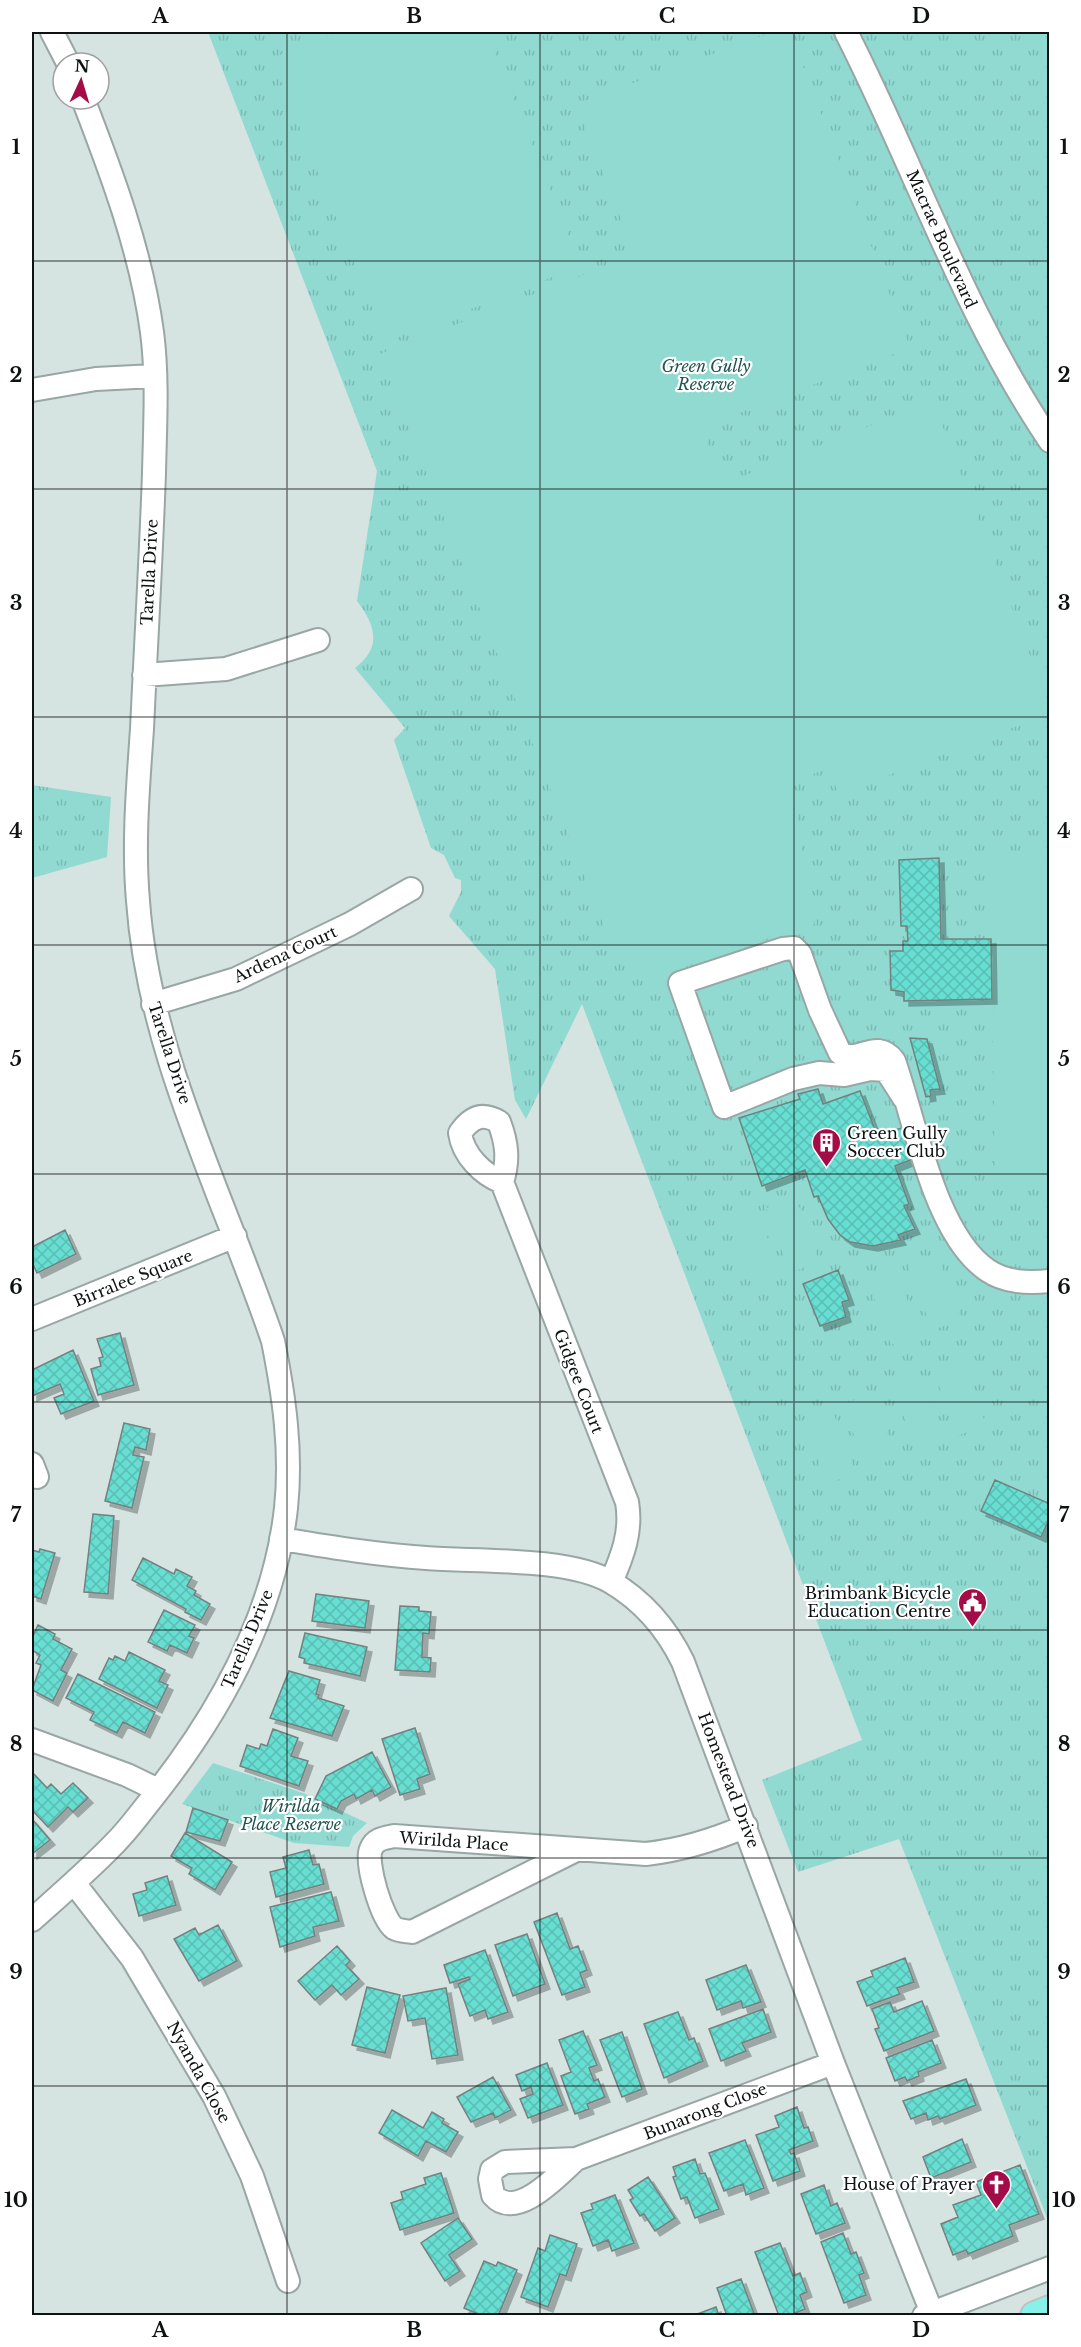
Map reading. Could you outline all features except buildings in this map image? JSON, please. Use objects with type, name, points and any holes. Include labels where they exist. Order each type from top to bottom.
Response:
[{"type":"main road","points":[[1035,2316],[1050,2310]]},
{"type":"street","points":[[52,32],[62,51]]},
{"type":"street","name":"Macrae Boulevard","points":[[846,32],[978,318],[1011,378],[1050,441]]},
{"type":"street","name":"Tarella Drive","points":[[32,1920],[117,1841],[158,1791],[203,1728],[243,1656],[271,1583],[281,1539],[288,1460],[282,1388],[273,1341],[173,1069],[153,1004],[142,947],[137,898],[138,808],[152,512],[154,376],[152,334],[136,253],[123,207],[87,111]]},
{"type":"street","points":[[32,390],[96,379],[154,376]]},
{"type":"street","points":[[144,675],[226,669],[318,640]]},
{"type":"street","name":"Ardena Court","points":[[153,1004],[236,979],[350,924],[411,889]]},
{"type":"street","points":[[904,1098],[886,1070],[870,1069],[844,1075],[819,1073],[793,1079],[724,1107],[680,983],[783,949],[794,948],[800,954],[835,1048],[850,1057],[873,1050],[889,1054],[898,1071],[904,1098],[949,1223],[971,1256],[988,1271],[1008,1280],[1050,1281]]},
{"type":"street","name":"Gidgee Court","points":[[502,1182],[627,1502],[630,1519],[627,1537],[610,1582]]},
{"type":"street","name":"Birralee Square","points":[[32,1319],[235,1236]]},
{"type":"street","name":"Homestead Drive","points":[[281,1539],[424,1558],[567,1568],[610,1582],[642,1605],[674,1644],[746,1826],[928,2314]]},
{"type":"street","points":[[32,1740],[127,1775],[158,1791]]},
{"type":"street","name":"Wirilda Place","points":[[576,1850],[412,1932],[396,1929],[386,1920],[370,1866],[371,1849],[380,1838],[394,1836],[646,1854],[668,1851],[719,1837],[746,1826]]},
{"type":"street","name":"Nyanda Close","points":[[74,1883],[132,1959],[214,2096],[252,2176],[288,2281]]},
{"type":"street","name":"Bunarong Close","points":[[576,2159],[833,2063]]},
{"type":"street","points":[[928,2314],[1050,2268]]},
{"type":"green space","name":"Green Gully Reserve","points":[[208,32],[1049,32],[1049,2223],[899,1839],[798,1872],[762,1780],[862,1740],[582,1004],[526,1119],[515,1100],[495,969],[449,916],[461,892],[461,880],[455,878],[444,855],[431,848],[394,740],[405,728],[355,668],[364,660],[373,644],[372,628],[357,601],[377,471]]},
{"type":"green space","points":[[338,32],[487,32],[581,266],[386,342],[272,58]]},
{"type":"green space","points":[[772,32],[790,32],[910,348],[702,427],[720,485],[933,401],[1049,705],[1049,714],[839,794],[828,769],[791,781],[814,924],[654,974],[615,954],[380,354],[635,255],[576,104]]},
{"type":"green space","points":[[32,785],[111,797],[107,857],[32,878]]},
{"type":"green space","points":[[1049,856],[1049,1187],[995,1188],[990,857]]},
{"type":"green space","points":[[796,1198],[819,1262],[790,1273],[766,1208]]},
{"type":"green space","points":[[758,1211],[781,1276],[752,1286],[729,1222]]},
{"type":"green space","points":[[938,1256],[961,1320],[932,1330],[908,1266]]},
{"type":"green space","points":[[897,1271],[920,1335],[891,1345],[868,1281]]},
{"type":"green space","points":[[963,1361],[986,1425],[957,1436],[934,1372]]},
{"type":"green space","points":[[922,1377],[945,1441],[916,1451],[893,1387]]},
{"type":"green space","points":[[872,1394],[896,1458],[866,1469],[843,1404]]},
{"type":"green space","points":[[832,1409],[856,1473],[827,1484],[803,1420]]},
{"type":"green space","name":"Wirilda Place Reserve","points":[[213,1763],[303,1793],[367,1823],[353,1836],[349,1847],[294,1843],[182,1804]]},
{"type":"place","name":"Green Gully Soccer Club","points":[[826,1168]]},
{"type":"place","name":"Brimbank Bicycle Education Centre","points":[[972,1628]]},
{"type":"place","name":"House of Prayer","points":[[996,2210]]}]
